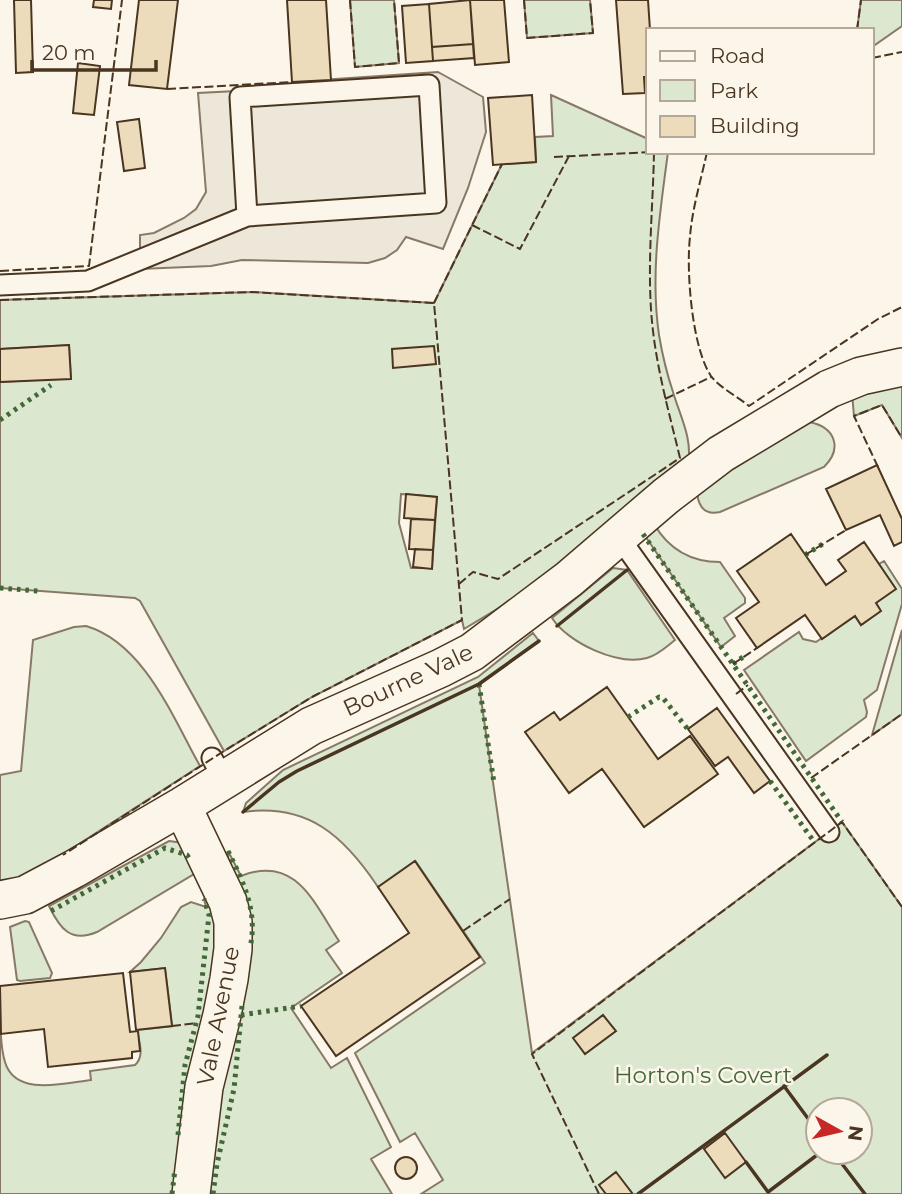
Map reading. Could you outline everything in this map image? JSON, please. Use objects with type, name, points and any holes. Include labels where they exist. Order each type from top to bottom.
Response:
[{"type":"street","name":"Bourne Vale","points":[[0,900],[25,895],[182,806],[218,769],[471,652],[569,579],[666,496],[722,454],[829,389],[861,376],[902,367]]},
{"type":"street","name":"Vale Avenue","points":[[182,806],[228,902],[233,922],[229,979],[204,1087],[191,1194]]},
{"type":"lane","points":[[0,285],[88,281],[247,216],[436,203],[429,85],[240,97],[247,216]]},
{"type":"lane","points":[[620,537],[829,832]]},
{"type":"green space","points":[[350,0],[394,0],[399,63],[355,67]]},
{"type":"green space","points":[[524,0],[590,0],[593,33],[527,38]]},
{"type":"green space","points":[[861,0],[902,0],[902,26],[874,46],[874,28],[857,28]]},
{"type":"green space","points":[[551,95],[646,138],[646,154],[668,154],[657,244],[656,312],[663,356],[689,446],[688,465],[565,568],[464,629],[462,620],[312,697],[224,751],[140,601],[135,598],[0,588],[0,382],[71,378],[69,345],[0,349],[0,300],[252,292],[434,303],[502,164],[536,162],[535,137],[553,136]],"holes":[[[401,494],[437,497],[432,568],[411,568],[399,523]]]},
{"type":"green space","points":[[902,377],[902,438],[882,405],[854,416],[852,393]]},
{"type":"green space","points":[[809,422],[825,428],[833,439],[833,453],[824,467],[720,512],[709,512],[702,507],[697,488]]},
{"type":"green space","points":[[654,524],[666,540],[681,552],[699,559],[720,562],[745,598],[745,603],[724,618],[735,636],[721,647],[643,533]]},
{"type":"green space","points":[[884,561],[902,589],[902,604],[877,690],[864,700],[866,717],[806,761],[744,670],[799,632],[803,639],[816,642],[855,616],[861,625],[880,611],[876,603],[879,564]]},
{"type":"green space","points":[[613,568],[627,570],[675,640],[651,657],[622,659],[595,650],[570,636],[552,618]]},
{"type":"green space","points":[[86,626],[106,635],[124,648],[140,665],[155,684],[200,766],[37,871],[0,885],[0,775],[21,771],[33,640]]},
{"type":"green space","points":[[902,630],[902,714],[872,735]]},
{"type":"green space","name":"Horton's Covert","points":[[533,633],[539,641],[479,685],[532,1053],[842,822],[902,907],[902,1194],[421,1194],[443,1180],[415,1133],[400,1142],[355,1053],[485,963],[416,862],[378,887],[352,852],[322,827],[287,813],[243,812],[246,803],[283,770],[478,677]]},
{"type":"green space","points":[[169,841],[183,843],[194,874],[97,932],[73,935],[57,921],[49,906]]},
{"type":"green space","points":[[228,851],[241,876],[260,871],[276,872],[290,877],[312,898],[339,941],[326,950],[342,973],[291,1008],[331,1068],[347,1058],[391,1147],[371,1159],[392,1194],[201,1194],[240,895]]},
{"type":"green space","points":[[211,892],[223,915],[179,1194],[0,1194],[0,1022],[2,1047],[10,1073],[30,1084],[55,1085],[91,1080],[90,1071],[135,1065],[141,1053],[137,1030],[172,1026],[165,968],[130,972],[161,938],[181,907],[191,902],[206,907],[204,899]]},
{"type":"green space","points":[[29,922],[52,973],[50,978],[17,980],[10,927]]},
{"type":"shaded area","points":[[438,72],[483,97],[486,132],[468,188],[443,249],[406,237],[397,250],[385,258],[368,263],[242,260],[211,266],[140,269],[140,235],[154,233],[184,218],[196,209],[206,192],[198,93],[292,88],[292,82]]},
{"type":"building","points":[[14,0],[31,0],[33,72],[16,73]]},
{"type":"building","points":[[94,0],[112,0],[111,9],[93,7]]},
{"type":"building","points":[[139,0],[178,0],[167,89],[129,85]]},
{"type":"building","points":[[287,0],[326,0],[331,80],[292,82]]},
{"type":"building","points":[[470,0],[473,44],[432,47],[429,4]]},
{"type":"building","points":[[470,0],[504,0],[509,62],[475,65]]},
{"type":"building","points":[[616,0],[648,0],[650,28],[646,28],[645,93],[623,94]]},
{"type":"building","points":[[429,4],[433,61],[406,63],[402,6]]},
{"type":"building","points":[[473,44],[474,58],[433,61],[432,47]]},
{"type":"building","points":[[78,63],[100,66],[94,115],[73,113]]},
{"type":"building","points":[[532,95],[536,162],[493,165],[488,98]]},
{"type":"building","points":[[139,119],[145,168],[124,171],[117,122]]},
{"type":"building","points":[[69,345],[71,379],[0,382],[0,349]]},
{"type":"building","points":[[434,346],[436,364],[393,368],[392,349]]},
{"type":"building","points":[[877,465],[902,519],[902,542],[894,546],[880,515],[846,530],[826,489]]},
{"type":"building","points":[[406,494],[437,497],[435,520],[404,518]]},
{"type":"building","points":[[411,519],[435,520],[433,550],[409,549]]},
{"type":"building","points":[[791,534],[826,585],[846,571],[838,560],[864,542],[896,589],[876,603],[881,611],[861,625],[855,616],[822,639],[805,615],[757,648],[736,618],[759,602],[737,571]]},
{"type":"building","points":[[415,549],[433,550],[432,569],[413,567]]},
{"type":"building","points":[[607,687],[658,759],[690,736],[718,774],[644,827],[602,769],[569,793],[525,732],[554,712],[560,720]]},
{"type":"building","points":[[717,708],[770,781],[754,793],[728,757],[715,766],[688,729]]},
{"type":"building","points":[[415,861],[480,957],[336,1056],[301,1006],[409,933],[378,887]]},
{"type":"building","points":[[165,968],[172,1026],[136,1030],[130,972]]},
{"type":"building","points":[[123,973],[130,1032],[138,1031],[140,1051],[132,1052],[132,1058],[48,1067],[44,1029],[1,1034],[0,986]]},
{"type":"building","points":[[603,1015],[616,1031],[585,1054],[573,1038]]},
{"type":"building","points":[[725,1133],[746,1162],[725,1178],[704,1149]]},
{"type":"building","points":[[406,1157],[414,1160],[417,1168],[414,1176],[406,1179],[398,1176],[395,1168],[398,1160]]},
{"type":"building","points":[[616,1172],[631,1194],[606,1194],[599,1185]]},
{"type":"hedge","points":[[0,420],[51,385]]},
{"type":"hedge","points":[[643,534],[842,822]]},
{"type":"hedge","points":[[805,555],[826,542]]},
{"type":"hedge","points":[[0,588],[38,591]]},
{"type":"hedge","points":[[733,664],[743,657]]},
{"type":"hedge","points":[[479,684],[494,783]]},
{"type":"hedge","points":[[628,717],[659,697],[663,698],[690,732]]},
{"type":"hedge","points":[[770,781],[815,843]]},
{"type":"hedge","points":[[51,911],[165,848],[189,858]]},
{"type":"hedge","points":[[228,851],[244,886],[251,910],[250,948]]},
{"type":"hedge","points":[[178,1135],[185,1065],[198,1016],[209,915],[204,899]]},
{"type":"hedge","points":[[213,1194],[234,1089],[242,1006]]},
{"type":"hedge","points":[[241,1015],[301,1006]]},
{"type":"hedge","points":[[172,1194],[175,1169]]},
{"type":"fence","points":[[0,271],[89,266],[122,0]]},
{"type":"fence","points":[[350,0],[355,67],[399,63],[394,0]]},
{"type":"fence","points":[[524,0],[527,38],[593,33],[590,0]]},
{"type":"fence","points":[[857,28],[861,0]]},
{"type":"fence","points":[[874,58],[902,52]]},
{"type":"fence","points":[[167,89],[292,82]]},
{"type":"fence","points":[[554,157],[646,152]]},
{"type":"fence","points":[[459,584],[473,572],[498,579],[680,458],[658,363],[651,309],[654,154]]},
{"type":"fence","points":[[707,154],[691,226],[690,289],[695,329],[704,363],[714,380],[724,388],[749,406],[878,319],[902,307]]},
{"type":"fence","points":[[472,225],[520,249],[569,156]]},
{"type":"fence","points":[[434,303],[502,164]]},
{"type":"fence","points":[[0,300],[252,292],[434,303],[462,620],[312,697],[63,855]]},
{"type":"fence","points":[[665,399],[711,377]]},
{"type":"fence","points":[[878,467],[854,416],[882,405],[902,438]]},
{"type":"fence","points":[[805,555],[846,530]]},
{"type":"fence","points":[[733,664],[757,648]]},
{"type":"fence","points":[[736,694],[748,685]]},
{"type":"fence","points":[[811,778],[902,714]]},
{"type":"fence","points":[[599,1194],[532,1054],[842,822],[902,907]]},
{"type":"fence","points":[[463,931],[510,899]]},
{"type":"fence","points":[[172,1026],[197,1023]]},
{"type":"wall","points":[[557,626],[627,570]]},
{"type":"wall","points":[[243,812],[279,782],[297,771],[479,684],[539,641]]},
{"type":"wall","points":[[638,1194],[827,1055]]},
{"type":"wall","points":[[784,1086],[804,1113]]},
{"type":"wall","points":[[746,1162],[768,1192],[804,1165]]},
{"type":"wall","points":[[844,1166],[865,1194]]}]
